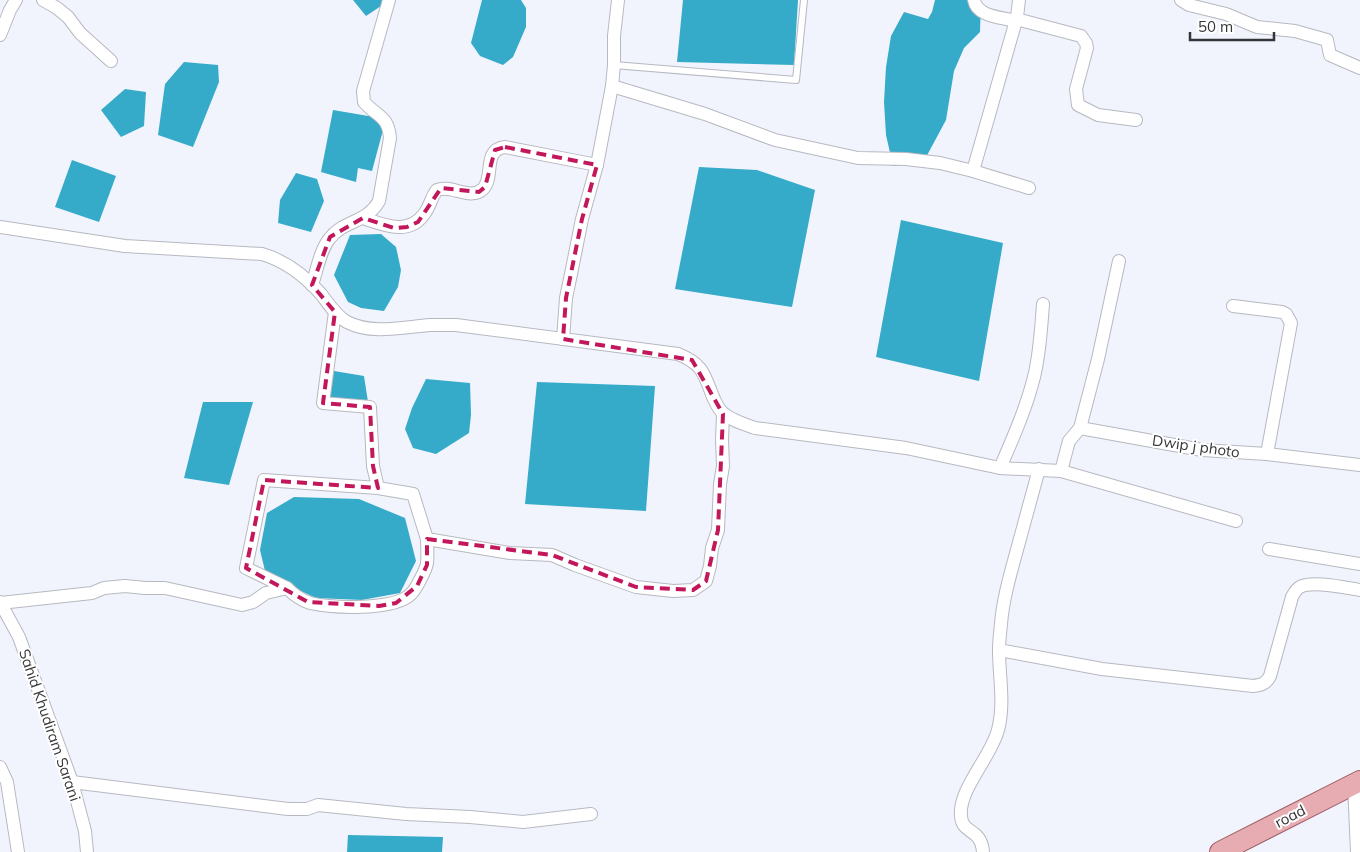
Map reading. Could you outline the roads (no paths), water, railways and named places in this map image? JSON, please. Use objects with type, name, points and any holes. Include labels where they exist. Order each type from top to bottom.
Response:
[{"type":"main road","name":"road","points":[[1220,852],[1357,782]]},
{"type":"street","points":[[44,0],[68,17],[80,33],[111,61]]},
{"type":"street","points":[[312,285],[324,248],[330,237],[346,226],[363,218],[374,209],[379,201],[390,138],[387,122],[364,102],[363,90],[390,0]]},
{"type":"street","points":[[563,339],[566,298],[582,219],[597,165],[612,86],[618,0]]},
{"type":"street","points":[[974,0],[977,8],[982,12],[1080,36],[1087,48],[1076,89],[1078,105],[1098,115],[1136,120]]},
{"type":"street","points":[[973,171],[1016,19],[1019,0]]},
{"type":"street","points":[[1181,0],[1189,5],[1226,14],[1257,27],[1294,31],[1326,40],[1330,55],[1360,68]]},
{"type":"street","points":[[0,35],[12,1]]},
{"type":"street","points":[[612,86],[704,114],[775,140],[858,158],[906,159],[940,163],[1029,188]]},
{"type":"street","points":[[363,218],[394,228],[407,227],[418,222],[426,213],[437,190],[444,188],[473,194],[479,192],[485,187],[492,155],[499,148],[505,147],[597,165]]},
{"type":"street","points":[[0,226],[125,246],[262,254],[274,257],[288,264],[303,275],[335,312],[346,321],[360,326],[391,330],[430,325],[456,325],[678,354],[692,360],[702,370],[717,407],[723,414],[755,428],[906,448],[1000,468],[1061,471],[1236,521]]},
{"type":"street","points":[[1061,471],[1069,441],[1080,428],[1098,359],[1119,261]]},
{"type":"street","points":[[1000,468],[1024,412],[1034,376],[1040,344],[1043,304]]},
{"type":"street","points":[[1233,306],[1282,312],[1286,314],[1291,323],[1267,454]]},
{"type":"street","points":[[335,312],[324,403],[370,407],[373,466],[378,488]]},
{"type":"street","points":[[427,540],[510,553],[552,555],[636,586],[674,591],[693,590],[706,580],[712,548],[718,530],[723,466],[723,414]]},
{"type":"street","name":"Dwip j photo","points":[[1080,428],[1202,450],[1267,454],[1360,465]]},
{"type":"street","points":[[983,852],[979,836],[967,829],[962,823],[960,815],[965,791],[983,764],[998,731],[1002,710],[999,650],[1001,621],[1008,582],[1039,469]]},
{"type":"street","points":[[264,480],[378,488],[413,494],[427,540],[427,565],[411,594],[396,603],[379,606],[346,607],[308,602],[287,588],[246,568],[264,480]]},
{"type":"street","points":[[1269,549],[1360,564]]},
{"type":"street","points":[[999,650],[1102,668],[1253,686],[1261,685],[1268,681],[1270,676],[1292,597],[1298,588],[1314,584],[1360,590]]},
{"type":"street","points":[[0,603],[92,593],[104,588],[126,586],[165,588],[242,605],[253,602],[266,593],[287,588]]},
{"type":"street","name":"Sahid Khudiram Sarani","points":[[0,603],[19,637],[72,782],[85,830],[87,852]]},
{"type":"street","points":[[0,767],[7,782],[18,852]]},
{"type":"street","points":[[72,782],[288,809],[307,809],[318,805],[406,814],[523,822],[592,814]]},
{"type":"street","points":[[1357,782],[1357,852]]},
{"type":"lane","points":[[614,65],[796,80],[804,0]]},
{"type":"water","points":[[353,0],[382,0],[381,6],[366,16]]},
{"type":"water","points":[[482,0],[521,0],[526,8],[526,27],[513,57],[503,65],[480,56],[471,43]]},
{"type":"water","points":[[683,0],[798,0],[794,65],[677,62]]},
{"type":"water","points":[[935,0],[981,0],[980,32],[964,48],[954,71],[946,120],[924,161],[893,166],[886,135],[884,102],[886,67],[891,36],[904,12],[928,19]]},
{"type":"water","points":[[184,62],[218,65],[219,82],[193,147],[158,135],[165,84]]},
{"type":"water","points":[[125,89],[146,92],[144,126],[121,137],[101,110]]},
{"type":"water","points":[[333,110],[386,119],[372,171],[358,168],[356,182],[321,172]]},
{"type":"water","points":[[72,160],[116,176],[99,222],[55,207]]},
{"type":"water","points":[[699,167],[757,170],[815,190],[792,307],[675,289]]},
{"type":"water","points":[[296,173],[317,179],[324,201],[311,232],[278,223],[280,200]]},
{"type":"water","points":[[901,220],[1003,243],[979,381],[876,357]]},
{"type":"water","points":[[381,234],[396,247],[401,270],[398,287],[384,311],[361,308],[348,302],[334,275],[350,235]]},
{"type":"water","points":[[328,370],[364,376],[368,402],[323,401]]},
{"type":"water","points":[[426,379],[470,383],[471,415],[469,433],[436,454],[413,448],[405,429],[412,408]]},
{"type":"water","points":[[537,382],[655,386],[646,511],[525,504]]},
{"type":"water","points":[[203,402],[253,402],[229,485],[184,478]]},
{"type":"water","points":[[294,497],[359,499],[405,518],[416,561],[400,593],[362,600],[316,598],[266,575],[260,550],[267,513]]},
{"type":"water","points":[[348,835],[443,837],[442,852],[347,852]]}]
